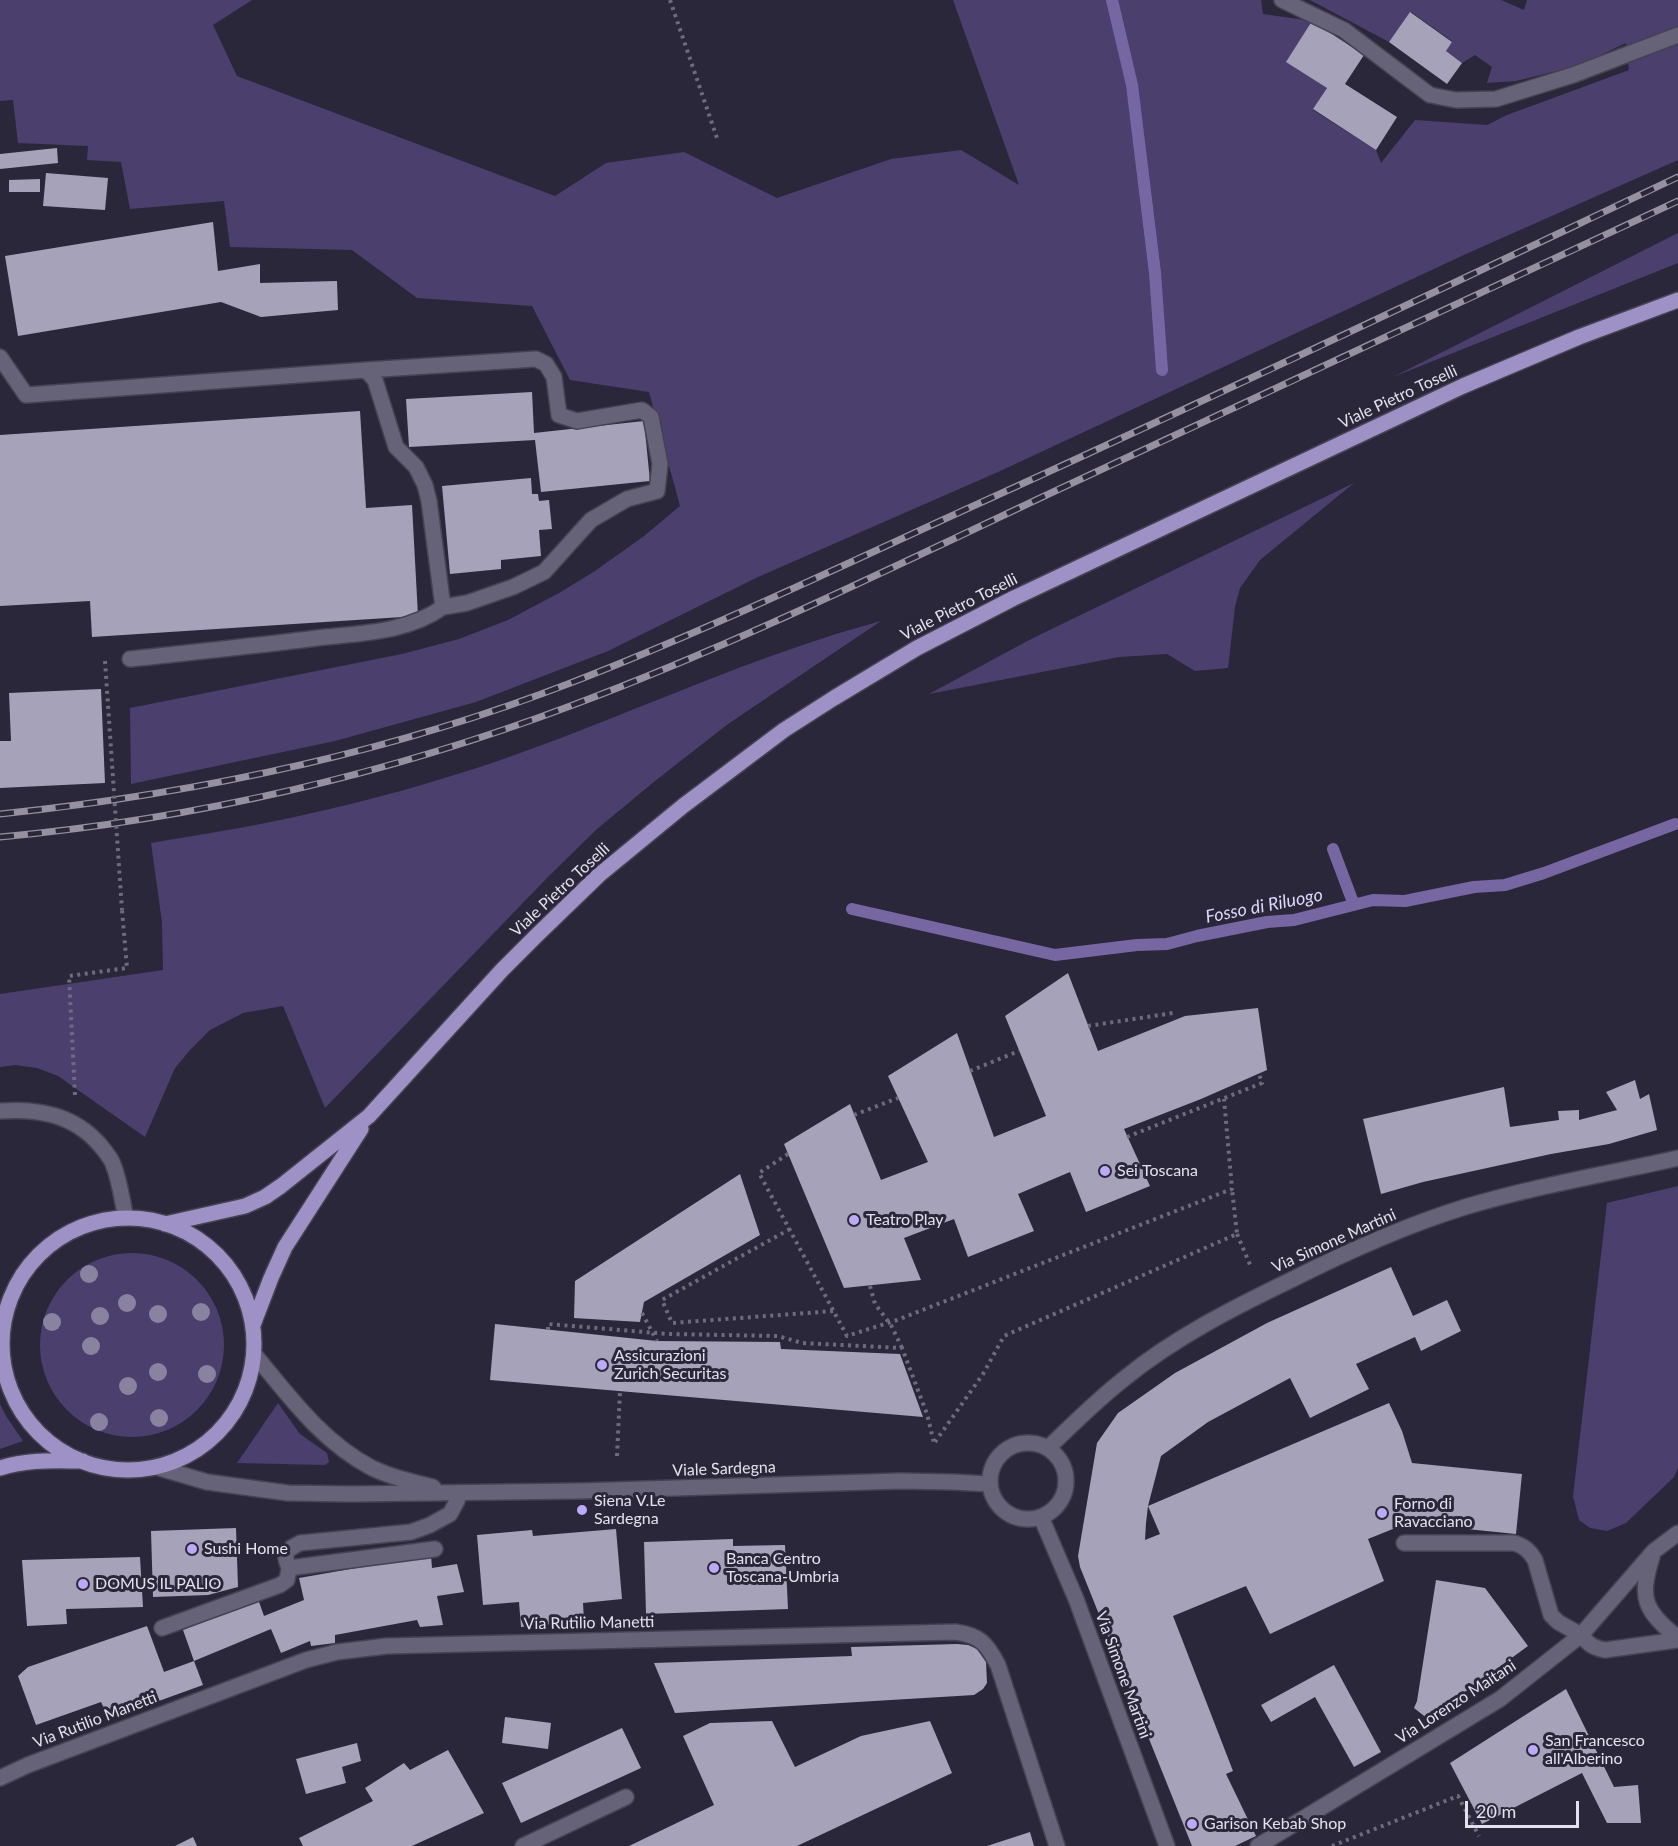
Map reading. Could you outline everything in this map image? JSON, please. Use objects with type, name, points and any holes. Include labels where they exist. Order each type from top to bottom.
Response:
[{"type":"main road","name":"Viale Pietro Toselli","points":[[165,1224],[235,1209],[265,1197],[294,1176],[369,1116],[502,970],[599,875],[725,773],[784,730],[881,669],[964,623],[1483,378],[1579,337],[1678,300]]},
{"type":"main road","name":"Viale Pietro Toselli","points":[[253,1325],[285,1247],[369,1116]]},
{"type":"main road","name":"Viale Sardegna","points":[[0,1468],[40,1460],[90,1462],[127,1468],[156,1467],[169,1464],[202,1447],[224,1426],[241,1399],[251,1374],[254,1354],[253,1325],[243,1292],[235,1276],[224,1262],[213,1250],[197,1239],[165,1224],[126,1218],[106,1220],[65,1235],[33,1260],[21,1276],[5,1315],[1,1358],[10,1391],[17,1405],[28,1419],[57,1445],[90,1462]]},
{"type":"street","points":[[1282,0],[1344,30],[1430,96],[1456,100],[1496,99],[1573,75],[1678,35]]},
{"type":"street","points":[[0,357],[26,395],[536,359],[546,364],[554,376],[559,415],[577,421],[642,410],[651,417],[660,464],[657,491],[627,499],[591,520],[544,572],[513,587],[467,603],[443,607],[429,617],[410,625],[130,659]]},
{"type":"street","points":[[366,370],[375,380],[396,447],[416,466],[425,485],[443,607]]},
{"type":"street","points":[[0,1111],[36,1112],[56,1116],[76,1124],[91,1135],[113,1164],[126,1218]]},
{"type":"street","name":"Via Simone Martini","points":[[1048,1448],[1108,1392],[1163,1351],[1237,1307],[1354,1249],[1417,1223],[1467,1207],[1678,1158]]},
{"type":"street","name":"Viale Sardegna","points":[[254,1354],[315,1426],[341,1448],[362,1462],[389,1475],[459,1493]]},
{"type":"street","points":[[1025,1443],[1048,1448],[1064,1467],[1065,1491],[1060,1502],[1052,1511],[1041,1517],[1018,1519],[1007,1514],[992,1496],[989,1484],[990,1473],[995,1461],[1002,1452],[1025,1443]]},
{"type":"street","name":"Viale Sardegna","points":[[156,1467],[207,1482],[288,1493],[580,1491],[900,1481],[989,1484]]},
{"type":"street","points":[[162,1628],[280,1585],[287,1580],[289,1568],[285,1558],[286,1553],[300,1544],[411,1532],[430,1526],[450,1514],[459,1493]]},
{"type":"street","name":"Via Simone Martini","points":[[1041,1517],[1076,1599],[1167,1846]]},
{"type":"street","name":"Via Lorenzo Maitani","points":[[1258,1846],[1482,1711],[1523,1681],[1581,1635],[1654,1551],[1678,1533]]},
{"type":"street","points":[[1404,1544],[1514,1543],[1530,1551],[1535,1560],[1551,1616],[1581,1635],[1588,1645],[1605,1650],[1678,1639]]},
{"type":"street","points":[[289,1568],[435,1548]]},
{"type":"street","points":[[1654,1551],[1645,1581],[1647,1604],[1658,1621],[1678,1639]]},
{"type":"street","name":"Via Rutilio Manetti","points":[[0,1778],[28,1765],[276,1670],[316,1657],[360,1648],[955,1632],[969,1634],[982,1641],[991,1651],[998,1665],[1057,1846]]},
{"type":"street","points":[[523,1846],[626,1797]]},
{"type":"path","points":[[670,0],[718,141]]},
{"type":"path","points":[[76,1124],[69,976],[127,968],[105,661]]},
{"type":"path","points":[[1088,1026],[1173,1013]]},
{"type":"path","points":[[970,1071],[1019,1052]]},
{"type":"path","points":[[1127,1137],[1262,1083],[1259,1074]]},
{"type":"path","points":[[854,1115],[898,1098]]},
{"type":"path","points":[[1224,1099],[1237,1234],[1251,1267]]},
{"type":"path","points":[[788,1154],[759,1173],[847,1336],[897,1320],[1232,1189]]},
{"type":"path","points":[[790,1229],[662,1300],[672,1323],[834,1311]]},
{"type":"path","points":[[870,1286],[875,1304],[891,1325],[902,1348],[927,1414],[934,1443],[983,1374],[1004,1336],[1237,1234]]},
{"type":"path","points":[[642,1313],[657,1341]]},
{"type":"path","points":[[548,1330],[548,1324],[668,1334],[778,1336],[802,1343],[902,1348]]},
{"type":"path","points":[[617,1456],[620,1392]]},
{"type":"path","points":[[1332,1846],[1458,1796],[1479,1836]]},
{"type":"shaded area","points":[[0,0],[252,0],[213,25],[237,76],[555,196],[606,163],[684,152],[777,198],[891,159],[961,150],[1019,185],[953,0],[1261,0],[1263,14],[1312,21],[1287,62],[1327,88],[1313,110],[1376,150],[1381,163],[1415,120],[1487,125],[1507,115],[1629,70],[1626,43],[1577,66],[1516,81],[1487,83],[1492,67],[1475,55],[1462,63],[1446,51],[1452,41],[1411,12],[1389,42],[1310,0],[1501,0],[1524,10],[1527,0],[1678,0],[1678,160],[1466,254],[998,472],[758,577],[608,651],[476,702],[335,741],[131,784],[130,708],[402,654],[459,639],[508,620],[559,593],[644,536],[680,506],[649,392],[570,380],[532,306],[417,298],[352,250],[230,247],[224,201],[130,209],[121,162],[87,160],[88,146],[18,143],[13,100],[0,101]]},
{"type":"shaded area","points":[[1678,233],[1678,263],[1393,377]]},
{"type":"shaded area","points":[[1354,483],[1260,560],[1240,588],[1235,607],[1228,668],[1195,671],[1167,654],[1119,657],[929,694],[1033,638]]},
{"type":"shaded area","points":[[881,621],[728,724],[597,829],[325,1108],[283,1006],[243,1013],[210,1030],[175,1068],[145,1137],[58,1076],[37,1068],[15,1065],[0,1067],[0,994],[163,970],[162,922],[151,843],[318,812],[455,775],[556,740],[787,650]]},
{"type":"shaded area","points":[[1678,1186],[1678,1468],[1674,1477],[1626,1523],[1607,1531],[1590,1528],[1579,1520],[1573,1496],[1607,1203]]},
{"type":"shaded area","points":[[132,1253],[167,1260],[197,1280],[217,1310],[224,1345],[217,1380],[197,1410],[167,1430],[132,1437],[97,1430],[67,1410],[47,1380],[40,1345],[47,1310],[67,1280],[97,1260]]},
{"type":"shaded area","points":[[278,1403],[300,1434],[327,1453],[329,1462],[325,1465],[237,1463]]},
{"type":"shaded area","points":[[0,1404],[23,1441],[0,1449]]},
{"type":"building","points":[[1410,12],[1452,42],[1446,51],[1462,63],[1447,84],[1389,42]]},
{"type":"building","points":[[1312,21],[1364,55],[1345,84],[1397,117],[1376,150],[1313,109],[1327,88],[1286,62]]},
{"type":"building","points":[[57,148],[58,163],[0,169],[0,154]]},
{"type":"building","points":[[46,173],[108,178],[105,210],[43,206]]},
{"type":"building","points":[[40,179],[40,192],[9,192],[9,180]]},
{"type":"building","points":[[213,222],[218,271],[260,264],[260,283],[337,281],[338,310],[261,317],[221,302],[18,336],[5,256]]},
{"type":"building","points":[[532,392],[534,433],[644,421],[650,481],[541,492],[535,440],[409,447],[406,399]]},
{"type":"building","points":[[360,411],[366,508],[412,505],[418,616],[92,637],[90,601],[0,606],[0,435]]},
{"type":"building","points":[[531,478],[532,494],[538,494],[539,501],[549,500],[552,529],[539,530],[541,556],[501,560],[501,569],[450,574],[442,486]]},
{"type":"building","points":[[101,689],[105,783],[0,788],[0,741],[11,741],[9,693]]},
{"type":"building","points":[[1068,973],[1098,1051],[1185,1016],[1258,1008],[1267,1070],[1124,1129],[1150,1186],[1086,1212],[1070,1172],[1018,1194],[1034,1231],[968,1257],[954,1219],[904,1238],[921,1280],[844,1288],[784,1144],[850,1104],[881,1180],[928,1162],[888,1076],[957,1033],[994,1137],[1046,1116],[1005,1016]]},
{"type":"building","points":[[1635,1080],[1640,1099],[1649,1094],[1657,1130],[1609,1144],[1551,1154],[1423,1182],[1381,1194],[1363,1119],[1504,1087],[1510,1127],[1559,1120],[1558,1111],[1579,1110],[1579,1120],[1617,1110],[1606,1092]]},
{"type":"building","points":[[740,1174],[760,1235],[644,1302],[640,1322],[574,1318],[575,1281]]},
{"type":"building","points":[[1391,1267],[1413,1316],[1447,1300],[1461,1331],[1421,1351],[1415,1337],[1356,1364],[1369,1389],[1310,1418],[1290,1378],[1208,1422],[1161,1456],[1148,1506],[1389,1403],[1402,1431],[1412,1463],[1522,1474],[1516,1534],[1427,1525],[1425,1516],[1368,1539],[1384,1581],[1270,1634],[1246,1586],[1173,1616],[1233,1771],[1226,1774],[1256,1836],[1235,1846],[1192,1846],[1080,1567],[1078,1556],[1097,1443],[1118,1413],[1175,1373],[1267,1323]],"holes":[[[1148,1506],[1160,1534],[1145,1540]]]},
{"type":"building","points":[[495,1324],[657,1341],[780,1342],[781,1349],[900,1354],[923,1417],[490,1380]]},
{"type":"building","points":[[236,1528],[238,1587],[208,1595],[153,1597],[151,1531]]},
{"type":"building","points":[[616,1529],[622,1599],[583,1603],[584,1621],[521,1627],[519,1602],[483,1605],[477,1535],[532,1530],[533,1536]]},
{"type":"building","points":[[733,1539],[733,1546],[785,1545],[788,1609],[646,1614],[644,1542]]},
{"type":"building","points":[[431,1555],[432,1568],[457,1564],[464,1592],[437,1596],[443,1625],[420,1627],[417,1620],[335,1635],[335,1643],[311,1646],[310,1641],[281,1653],[271,1629],[194,1661],[183,1630],[258,1599],[264,1616],[304,1600],[299,1578]]},
{"type":"building","name":"DOMUS IL PALIO","points":[[140,1557],[143,1607],[66,1609],[67,1624],[27,1626],[22,1560]]},
{"type":"building","points":[[1436,1580],[1485,1588],[1528,1646],[1428,1719],[1414,1708]]},
{"type":"building","points":[[147,1626],[164,1672],[194,1661],[203,1685],[109,1719],[101,1702],[36,1725],[18,1676],[28,1667]]},
{"type":"building","points":[[957,1644],[977,1649],[986,1662],[987,1683],[974,1695],[675,1713],[654,1663],[852,1656],[851,1647]]},
{"type":"building","points":[[1334,1665],[1381,1752],[1354,1767],[1315,1697],[1271,1722],[1261,1705]]},
{"type":"building","name":"San Francesco all'Alberino","points":[[1566,1689],[1614,1787],[1638,1785],[1641,1823],[1607,1823],[1582,1773],[1482,1824],[1450,1763]]},
{"type":"building","points":[[505,1717],[551,1723],[548,1749],[502,1743]]},
{"type":"building","points":[[772,1721],[795,1767],[861,1736],[930,1721],[952,1773],[797,1846],[629,1846],[714,1805],[683,1736],[710,1723]]},
{"type":"building","points":[[622,1728],[641,1768],[521,1823],[502,1783]]},
{"type":"building","points":[[357,1743],[361,1761],[342,1767],[346,1783],[306,1794],[296,1759]]},
{"type":"building","points":[[448,1750],[484,1813],[412,1846],[303,1846],[299,1838],[373,1801],[365,1788],[404,1763],[410,1770]]},
{"type":"building","points":[[1030,1832],[1034,1846],[987,1846]]},
{"type":"building","points":[[193,1837],[197,1846],[175,1846]]},
{"type":"waterway","points":[[1112,0],[1132,85],[1155,273],[1162,370]]},
{"type":"waterway","name":"Fosso di Riluogo","points":[[852,909],[1055,955],[1137,945],[1167,944],[1267,922],[1294,920],[1373,900],[1405,901],[1474,887],[1505,885],[1544,873],[1675,824]]},
{"type":"waterway","points":[[1333,849],[1354,905]]},
{"type":"railway","points":[[0,814],[146,795],[291,767],[434,730],[573,682],[723,620],[1060,467],[1678,177]]},
{"type":"railway","points":[[0,837],[146,818],[218,806],[291,790],[433,752],[573,705],[695,656],[815,603],[1678,201]]},
{"type":"place","name":"Sei Toscana","points":[[1105,1171]]},
{"type":"place","name":"Teatro Play","points":[[854,1220]]},
{"type":"place","name":"Assicurazioni Zurich Securitas","points":[[602,1365]]},
{"type":"place","name":"Siena V.Le Sardegna","points":[[582,1510]]},
{"type":"place","name":"Forno di Ravacciano","points":[[1382,1513]]},
{"type":"place","name":"Sushi Home","points":[[192,1549]]},
{"type":"place","name":"Banca Centro Toscana-Umbria","points":[[714,1568]]},
{"type":"place","name":"DOMUS IL PALIO","points":[[83,1584]]},
{"type":"place","name":"San Francesco all'Alberino","points":[[1533,1750]]},
{"type":"place","name":"Garison Kebab Shop","points":[[1192,1824]]}]
